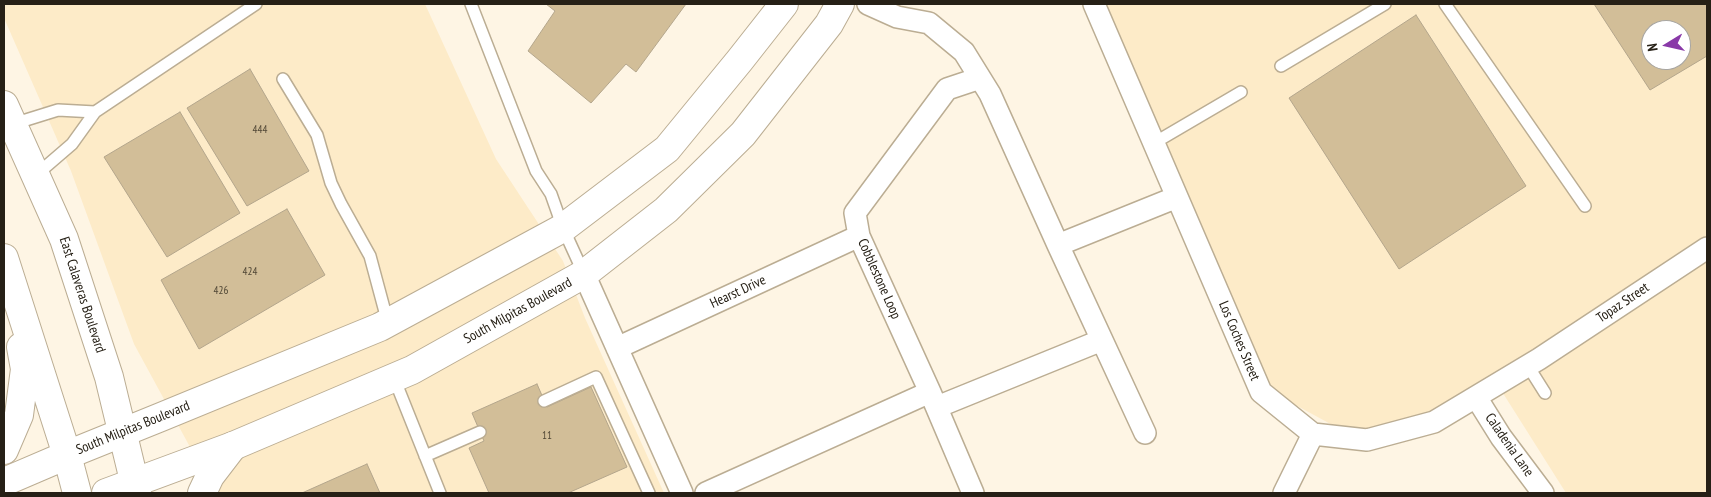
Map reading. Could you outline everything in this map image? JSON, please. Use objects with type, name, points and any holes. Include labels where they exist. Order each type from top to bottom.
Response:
[{"type":"main road","name":"South Milpitas Boulevard","points":[[4,482],[388,323],[563,228],[667,149],[784,4]]},
{"type":"main road","name":"South Milpitas Boulevard","points":[[106,493],[136,488],[412,370],[584,274],[666,210],[743,134],[829,24],[840,4]]},
{"type":"main road","name":"East Calaveras Boulevard","points":[[8,115],[64,239],[109,377],[136,488]]},
{"type":"main road","points":[[4,258],[67,455],[77,493]]},
{"type":"main road","points":[[4,263],[25,369],[19,415],[4,450]]},
{"type":"main road","points":[[202,493],[210,476],[233,446]]},
{"type":"street","points":[[868,4],[897,16],[929,23],[964,52],[990,94],[1145,433]]},
{"type":"street","name":"Los Coches Street","points":[[1094,4],[1261,392],[1313,434]]},
{"type":"street","name":"Cobblestone Loop","points":[[973,493],[934,399],[860,236],[855,213],[947,89],[980,78]]},
{"type":"street","points":[[1058,245],[1176,197]]},
{"type":"street","name":"Hearst Drive","points":[[617,348],[860,236]]},
{"type":"street","name":"Topaz Street","points":[[1533,363],[1707,248]]},
{"type":"street","points":[[584,274],[682,493]]},
{"type":"street","points":[[706,493],[934,399],[1102,340]]},
{"type":"street","points":[[1284,493],[1313,434],[1366,440],[1434,422],[1533,363]]},
{"type":"street","name":"Caladenia Lane","points":[[1476,397],[1502,437],[1543,493]]},
{"type":"lane","points":[[36,176],[72,144],[95,112],[256,4]]},
{"type":"lane","points":[[471,4],[536,171],[551,194],[563,228],[584,274]]},
{"type":"lane","points":[[1282,66],[1385,4]]},
{"type":"lane","points":[[1445,4],[1584,206]]},
{"type":"lane","points":[[283,79],[317,134],[331,183],[370,256],[388,323]]},
{"type":"lane","points":[[1154,143],[1241,92]]},
{"type":"lane","points":[[8,115],[58,110],[95,112]]},
{"type":"lane","points":[[1533,363],[1545,393]]},
{"type":"lane","points":[[544,401],[596,377],[649,493]]},
{"type":"lane","points":[[394,378],[440,493]]},
{"type":"lane","points":[[425,456],[480,432]]},
{"type":"shaded area","points":[[4,4],[425,4],[496,159],[563,261],[585,318],[664,493],[215,493],[134,344],[71,171],[4,18]]},
{"type":"shaded area","points":[[1084,4],[1707,4],[1707,493],[1566,493],[1494,379],[1373,447],[1266,389]]},
{"type":"building","points":[[546,4],[686,4],[636,72],[626,64],[591,103],[528,51],[555,11]]},
{"type":"building","points":[[1594,4],[1707,4],[1707,56],[1691,66],[1691,20],[1641,20],[1641,70],[1684,70],[1650,90]]},
{"type":"building","points":[[1416,15],[1526,186],[1399,269],[1289,98]]},
{"type":"building","points":[[250,69],[309,171],[247,206],[187,108]]},
{"type":"building","points":[[180,112],[240,213],[167,257],[104,157]]},
{"type":"building","points":[[287,209],[325,275],[199,349],[161,280]]},
{"type":"building","points":[[537,384],[547,407],[591,387],[627,467],[568,493],[489,493],[469,448],[484,441],[472,413]]},
{"type":"building","points":[[367,464],[380,493],[302,493]]}]
